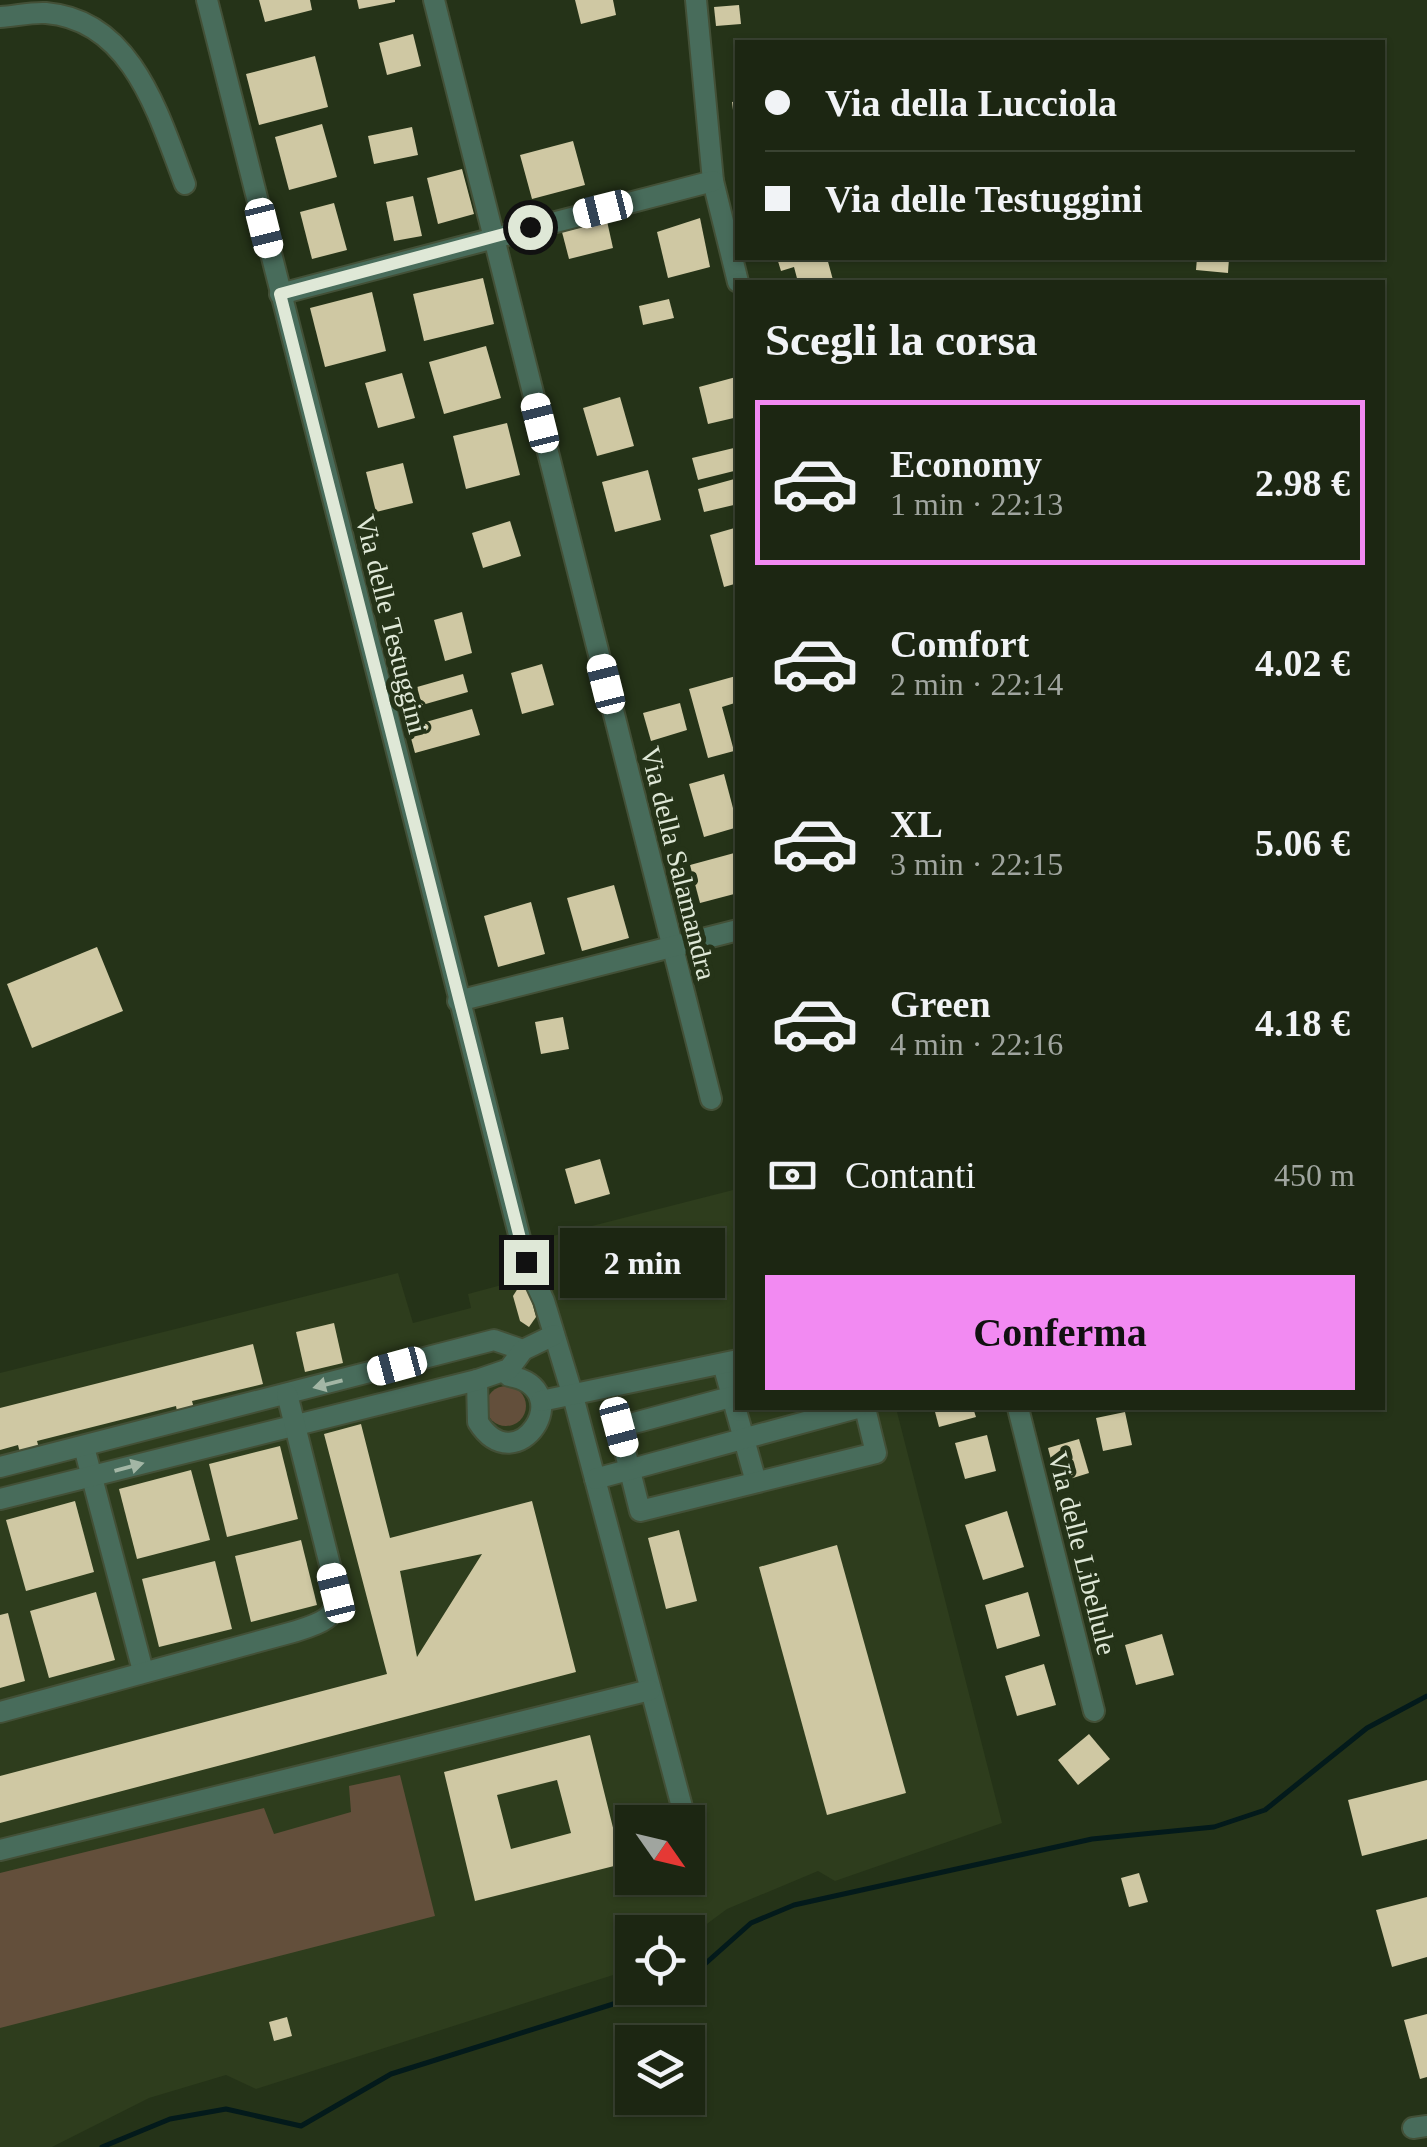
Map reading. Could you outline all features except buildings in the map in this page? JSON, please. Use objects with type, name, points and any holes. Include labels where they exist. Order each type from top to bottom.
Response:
[{"type":"street","name":"Via delle Testuggini","points":[[207,0],[526,1262],[544,1301],[572,1396],[682,1805]]},
{"type":"street","name":"Via della Salamandra","points":[[434,0],[711,1100]]},
{"type":"street","points":[[696,0],[713,181],[738,280]]},
{"type":"street","points":[[0,17],[45,13],[74,19],[127,57],[150,93],[184,184]]},
{"type":"street","points":[[280,294],[713,181]]},
{"type":"street","points":[[458,1001],[735,931]]},
{"type":"street","points":[[0,1499],[477,1380],[509,1369],[523,1350],[554,1335]]},
{"type":"street","points":[[0,1467],[494,1340],[523,1350]]},
{"type":"street","points":[[541,1400],[730,1362],[735,1395],[619,1427],[640,1511],[876,1452],[866,1410]]},
{"type":"street","points":[[477,1380],[478,1422],[484,1431],[503,1442],[514,1442],[534,1431],[542,1412],[541,1400],[529,1383],[509,1376],[509,1369]]},
{"type":"street","points":[[0,1712],[293,1632],[324,1621],[336,1609],[336,1593],[287,1394]]},
{"type":"street","points":[[738,1410],[756,1482]]},
{"type":"street","points":[[594,1479],[850,1410]]},
{"type":"street","name":"Via delle Libellule","points":[[1019,1410],[1094,1711]]},
{"type":"street","points":[[214,1414],[221,1443]]},
{"type":"street","points":[[84,1447],[143,1671]]},
{"type":"street","points":[[0,1850],[650,1690]]},
{"type":"shaded area","points":[[735,1190],[735,1410],[897,1410],[1002,1823],[835,1881],[818,1871],[727,1909],[705,1925],[705,1915],[615,1915],[615,1974],[256,2089],[226,2075],[149,2098],[52,2147],[0,2147],[0,1373],[398,1273],[413,1323],[471,1308],[468,1294],[546,1273],[537,1240]]},
{"type":"shaded area","points":[[506,1386],[520,1392],[526,1406],[520,1420],[506,1426],[492,1420],[486,1406],[492,1392]]},
{"type":"shaded area","points":[[400,1775],[435,1916],[0,2028],[0,1873],[264,1808],[274,1834],[351,1812],[349,1786]]},
{"type":"waterway","points":[[705,1964],[751,1923],[794,1905],[1092,1839],[1214,1827],[1265,1810],[1367,1728],[1427,1696]]},
{"type":"waterway","points":[[102,2147],[170,2119],[226,2109],[301,2126],[391,2074],[615,2003]]},
{"type":"route","points":[[526,1262],[280,294],[530,227]]}]
